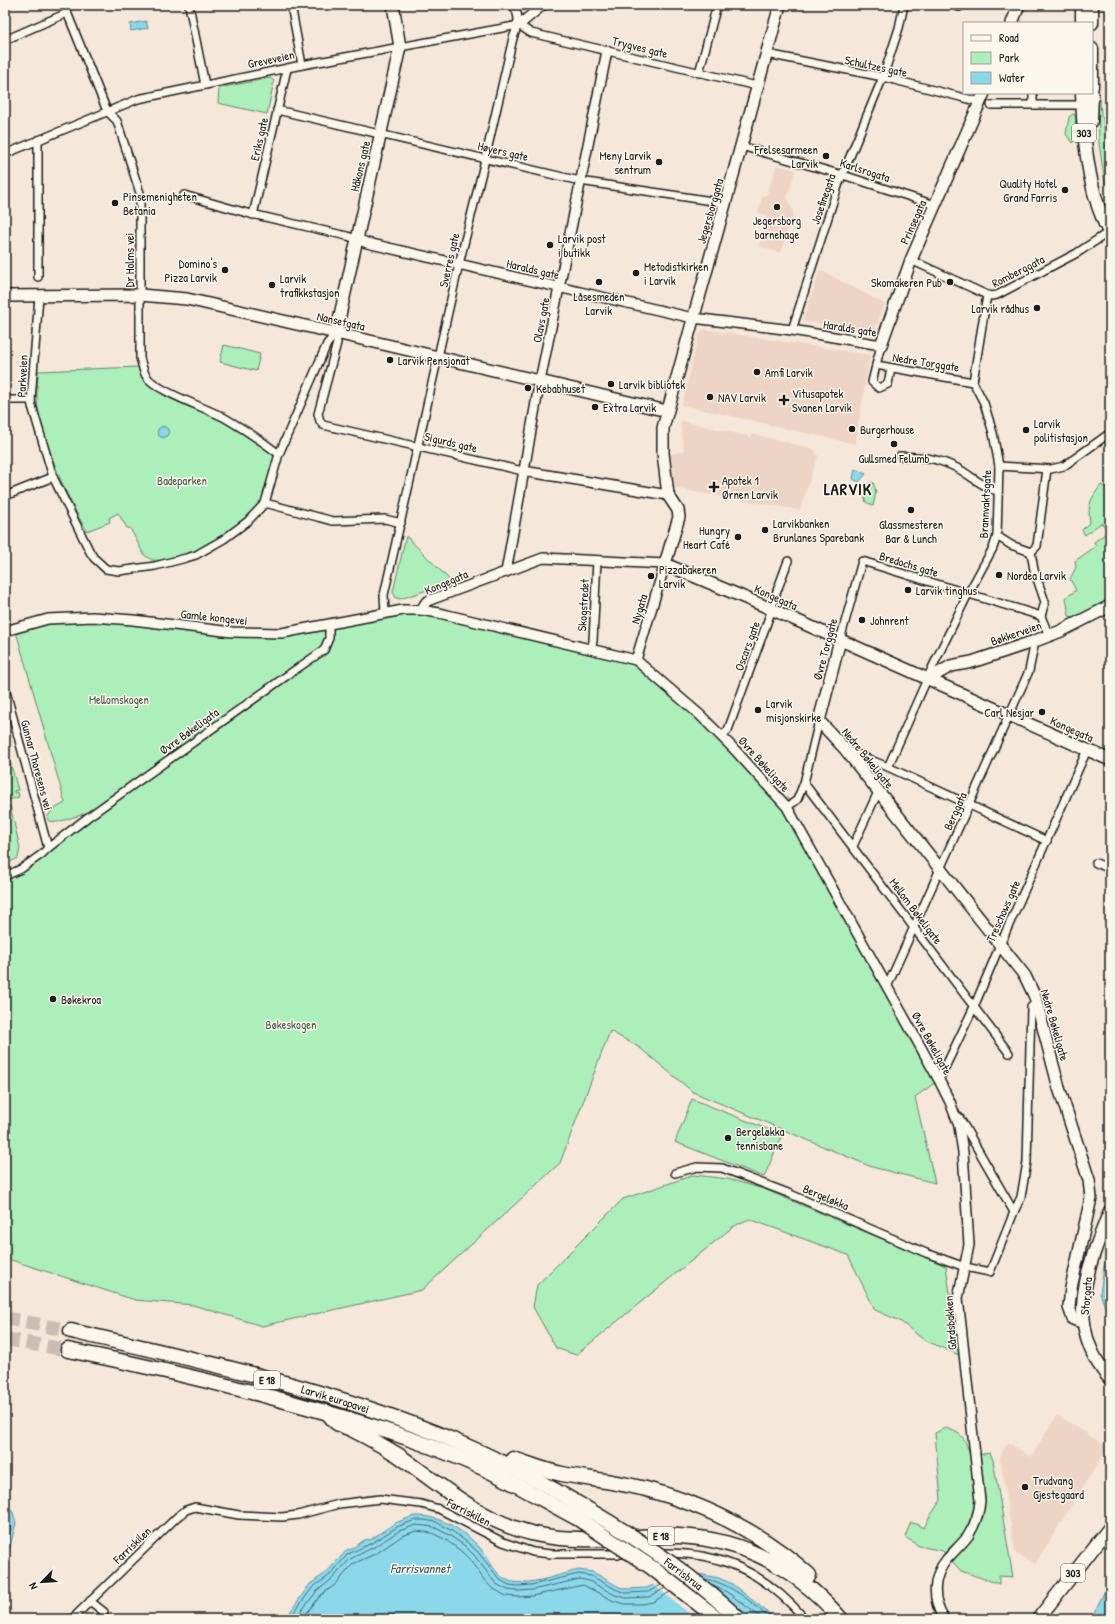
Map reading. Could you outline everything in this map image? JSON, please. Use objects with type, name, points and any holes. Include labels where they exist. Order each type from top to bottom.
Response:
[{"type":"highway","name":"Larvik europavei","points":[[71,1331],[199,1361],[312,1392],[370,1410],[453,1440],[518,1470],[581,1512]]},
{"type":"highway","name":"Larvik europavei","points":[[68,1350],[171,1372],[327,1412],[401,1435],[475,1465],[581,1512]]},
{"type":"highway","name":"E 18","points":[[327,1412],[337,1423],[381,1444],[479,1513],[507,1525],[533,1534],[565,1539],[669,1536],[708,1539],[734,1545],[763,1556],[787,1570],[813,1590],[841,1619]]},
{"type":"highway","name":"E 18","points":[[453,1440],[548,1470],[645,1489],[685,1501],[714,1514],[762,1539],[785,1556],[820,1584],[852,1619]]},
{"type":"highway","name":"Farrisbrua","points":[[581,1512],[718,1619]]},
{"type":"highway","name":"Farrisbrua","points":[[581,1512],[611,1523],[659,1555],[696,1583],[739,1619]]},
{"type":"main road","name":"Håkons gate","points":[[336,333],[400,48],[393,5]]},
{"type":"main road","name":"Jegersborggata","points":[[668,495],[662,436],[667,411],[780,5]]},
{"type":"main road","points":[[1012,22],[1019,5]]},
{"type":"main road","points":[[1082,5],[1082,22]]},
{"type":"main road","points":[[1092,5],[1092,22]]},
{"type":"main road","name":"303","points":[[1087,99],[1085,144],[1099,210],[1110,233]]},
{"type":"main road","name":"Prinsegata","points":[[881,345],[911,260],[935,205],[985,100]]},
{"type":"main road","name":"Nansetgata","points":[[5,296],[140,295],[187,299],[667,411]]},
{"type":"main road","points":[[665,564],[679,517],[678,510],[668,495]]},
{"type":"main road","name":"Kongegata","points":[[665,564],[772,609],[1110,760]]},
{"type":"main road","name":"Bøkkerveien","points":[[928,679],[950,666],[972,662],[1035,642],[1093,616],[1110,606]]},
{"type":"main road","name":"Øvre Torggate","points":[[820,721],[840,640]]},
{"type":"main road","name":"Nedre Bøkeligate","points":[[820,721],[845,749],[1025,976],[1036,1002],[1049,1054],[1085,1165],[1091,1191],[1073,1273],[1069,1307],[1073,1319],[1084,1321]]},
{"type":"main road","name":"Storgata","points":[[1110,1211],[1096,1246],[1085,1282],[1084,1321],[1091,1351],[1098,1364],[1110,1379]]},
{"type":"main road","name":"303","points":[[1038,1619],[1110,1527]]},
{"type":"street","name":"Dr Holms vei","points":[[64,5],[107,111],[117,121],[140,193],[140,358],[146,376],[156,385],[178,397],[224,417],[256,436],[279,454]]},
{"type":"street","points":[[189,5],[204,85]]},
{"type":"street","points":[[291,5],[302,65]]},
{"type":"street","points":[[513,5],[518,12],[519,25]]},
{"type":"street","points":[[519,25],[543,5]]},
{"type":"street","points":[[699,73],[717,5]]},
{"type":"street","name":"Josefinegata","points":[[792,330],[839,183],[883,78],[899,28],[904,5]]},
{"type":"street","points":[[953,5],[959,7],[962,5]]},
{"type":"street","points":[[5,40],[67,14]]},
{"type":"street","name":"Greveveien","points":[[5,154],[138,99],[302,65],[519,25]]},
{"type":"street","name":"Trygves gate","points":[[519,25],[531,33],[757,86]]},
{"type":"street","name":"Sverres gate","points":[[386,614],[384,595],[419,446],[459,264],[486,158],[513,38],[519,25]]},
{"type":"street","name":"Olavs gate","points":[[506,572],[523,471],[607,50]]},
{"type":"street","name":"Schultzes gate","points":[[767,54],[985,100],[1033,105],[1087,99]]},
{"type":"street","name":"Eriks gate","points":[[253,215],[287,69]]},
{"type":"street","points":[[1033,94],[1033,105]]},
{"type":"street","name":"Høyers gate","points":[[277,110],[580,181],[726,203]]},
{"type":"street","points":[[38,140],[38,277]]},
{"type":"street","name":"Karlsrogata","points":[[741,146],[843,174],[935,205]]},
{"type":"street","name":"Haralds gate","points":[[184,195],[253,215],[347,236],[367,243],[694,318],[792,330],[881,345]]},
{"type":"street","name":"Romberggata","points":[[911,260],[986,295],[997,295],[1077,253],[1110,233]]},
{"type":"street","points":[[973,382],[986,295]]},
{"type":"street","name":"Parkveien","points":[[39,296],[31,400],[53,477]]},
{"type":"street","points":[[5,496],[53,477],[94,558],[106,569],[119,571],[155,566],[196,555],[224,539],[248,521],[264,503],[279,454],[327,344],[336,333]]},
{"type":"street","name":"Sigurds gate","points":[[336,333],[336,343],[318,414],[323,425],[523,471],[668,495]]},
{"type":"street","name":"Prinsegata","points":[[881,345],[872,382],[879,388],[888,384],[891,368]]},
{"type":"street","name":"Nedre Torggate","points":[[876,365],[973,382]]},
{"type":"street","name":"Brannvaktsgate","points":[[888,767],[968,594],[993,548],[997,536],[999,466],[994,433],[979,391],[973,382]]},
{"type":"street","points":[[5,400],[31,400]]},
{"type":"street","points":[[999,466],[1047,468],[1064,466],[1110,433]]},
{"type":"street","points":[[900,456],[932,458],[955,467],[989,489],[998,491]]},
{"type":"street","points":[[1047,468],[1037,546],[1032,552],[1034,570],[1045,602],[1041,616],[1049,636]]},
{"type":"street","points":[[264,503],[333,521],[385,519],[401,523]]},
{"type":"street","points":[[997,536],[1012,545],[1032,552]]},
{"type":"street","name":"Kongegata","points":[[421,610],[426,602],[430,600],[542,558],[665,564]]},
{"type":"street","name":"Skogstredet","points":[[591,650],[593,641],[597,560]]},
{"type":"street","name":"Oscars gate","points":[[722,736],[728,730],[772,609],[774,599],[788,560]]},
{"type":"street","name":"Bredochs gate","points":[[862,561],[1041,616]]},
{"type":"street","name":"Øvre Torggate","points":[[840,640],[862,561]]},
{"type":"street","name":"Nygata","points":[[636,660],[665,564]]},
{"type":"street","name":"Gamle kongevei","points":[[5,631],[48,619],[93,617],[133,620],[232,632],[282,633],[403,610],[421,610]]},
{"type":"street","name":"Øvre Bøkeligate","points":[[421,610],[636,660],[722,736],[787,807],[950,1102],[1014,1212]]},
{"type":"street","name":"Øvre Bøkeligata","points":[[5,876],[21,869],[273,685],[324,650],[329,638],[329,625]]},
{"type":"street","name":"Berggata","points":[[887,986],[1029,671],[1035,642]]},
{"type":"street","name":"Gunnar Thoresens vei","points":[[5,688],[48,848]]},
{"type":"street","name":"Øvre Torggate","points":[[787,807],[797,800],[804,784],[820,721]]},
{"type":"street","points":[[845,749],[888,767],[1047,841]]},
{"type":"street","name":"Treschows gate","points":[[939,1080],[974,1007],[1000,944],[1087,750]]},
{"type":"street","name":"Mellom Bøkeligate","points":[[804,784],[853,846],[1009,1053]]},
{"type":"street","points":[[853,846],[878,792]]},
{"type":"street","points":[[1096,862],[1110,869]]},
{"type":"street","points":[[965,1267],[990,1272],[1021,1197],[1026,1162],[1031,1007],[1036,1002]]},
{"type":"street","name":"Øvre Bøkeligate","points":[[950,1102],[959,1126],[963,1152],[969,1246],[965,1267]]},
{"type":"street","name":"Bergeløkka","points":[[675,1173],[697,1167],[722,1168],[775,1187],[926,1253],[965,1267]]},
{"type":"street","name":"Gårdsbakken","points":[[944,1619],[936,1600],[935,1591],[938,1573],[941,1566],[964,1541],[972,1528],[979,1510],[980,1501],[958,1298],[959,1287],[965,1267]]},
{"type":"street","name":"Farriskilen","points":[[72,1619],[177,1516],[191,1508],[195,1507],[255,1516],[282,1517],[298,1515],[339,1504],[380,1499],[421,1504],[439,1509],[503,1542],[522,1549],[542,1553],[626,1554],[675,1552],[706,1556],[722,1560],[749,1571],[761,1578],[788,1600],[805,1619]]},
{"type":"street","points":[[90,1601],[104,1612]]},
{"type":"shaded area","points":[[777,165],[796,170],[787,197],[793,210],[793,215],[781,253],[759,246],[767,215],[758,212],[763,196],[767,194]]},
{"type":"shaded area","points":[[820,270],[885,304],[875,330],[872,332],[803,321]]},
{"type":"shaded area","name":"Amfi Larvik","points":[[704,330],[870,355],[855,444],[682,405],[699,335]]},
{"type":"shaded area","points":[[682,421],[751,437],[752,434],[814,449],[818,456],[800,510],[678,489],[674,486],[670,454],[684,450],[680,424]]},
{"type":"shaded area","points":[[1057,1415],[1108,1447],[1035,1564],[1015,1553],[1000,1457],[1008,1442],[1031,1457]]},
{"type":"green space","points":[[270,78],[274,81],[267,114],[218,103],[219,88]]},
{"type":"green space","points":[[1098,99],[1100,99],[1101,116],[1104,118],[1110,170],[1110,182],[1105,184],[1099,143]]},
{"type":"green space","points":[[1073,114],[1076,118],[1072,143],[1066,134],[1069,117]]},
{"type":"green space","points":[[224,345],[260,354],[256,371],[220,362]]},
{"type":"green space","name":"Badeparken","points":[[139,367],[148,383],[161,392],[188,406],[253,435],[272,449],[276,458],[264,498],[257,510],[220,541],[177,561],[152,560],[144,555],[130,528],[127,528],[118,513],[109,518],[110,522],[87,531],[63,486],[43,430],[39,414],[37,396],[38,371]]},
{"type":"green space","points":[[873,482],[876,492],[873,506],[866,502],[865,487]]},
{"type":"green space","points":[[1101,485],[1110,489],[1110,599],[1074,619],[1069,616],[1066,598],[1076,590],[1070,579],[1076,567],[1075,561],[1096,546],[1094,542],[1109,531],[1101,523],[1085,535],[1082,530],[1090,522],[1089,511],[1091,502]]},
{"type":"green space","points":[[406,536],[452,582],[400,599],[396,598],[393,592]]},
{"type":"green space","name":"Bøkeskogen","points":[[421,610],[636,660],[700,715],[787,807],[939,1080],[915,1097],[935,1183],[872,1167],[693,1092],[640,1048],[610,1031],[560,1163],[422,1290],[262,1326],[193,1305],[135,1300],[5,1258],[5,874],[25,870],[100,809],[58,822],[49,821],[47,818],[52,810],[65,803],[15,628],[93,617],[282,633]]},
{"type":"green space","points":[[5,751],[7,751],[18,790],[14,791],[14,793],[18,792],[19,797],[5,801]]},
{"type":"green space","points":[[10,806],[20,848],[18,858],[5,865],[5,808]]},
{"type":"green space","name":"Bergeløkka tennisbane","points":[[692,1099],[782,1135],[764,1177],[675,1142]]},
{"type":"green space","points":[[694,1175],[728,1179],[764,1189],[946,1266],[959,1355],[924,1340],[900,1321],[875,1310],[848,1255],[749,1219],[734,1226],[576,1355],[556,1348],[533,1307],[537,1285],[623,1199]]},
{"type":"green space","points":[[945,1428],[960,1434],[967,1445],[970,1456],[990,1453],[993,1460],[1013,1577],[999,1576],[999,1584],[961,1571],[943,1551],[919,1546],[905,1537],[911,1522],[924,1528],[941,1500],[935,1433]]},
{"type":"water","points":[[146,21],[148,28],[131,31],[130,24]]},
{"type":"water","points":[[163,426],[167,428],[169,432],[167,436],[163,438],[159,436],[157,432],[159,428]]},
{"type":"water","points":[[855,469],[866,474],[859,482],[853,479]]},
{"type":"water","points":[[1110,1248],[1110,1322],[1100,1293],[1104,1266]]},
{"type":"water","points":[[5,1503],[13,1512],[16,1523],[5,1567]]},
{"type":"water","name":"Farrisvannet","points":[[414,1516],[433,1518],[459,1530],[481,1549],[500,1575],[509,1581],[534,1581],[579,1570],[593,1572],[619,1587],[627,1589],[647,1588],[664,1579],[698,1574],[719,1578],[732,1584],[776,1619],[285,1619],[310,1584],[326,1573],[348,1549],[350,1550],[366,1539],[370,1540],[395,1523]]},
{"type":"water","points":[[1110,1580],[1110,1619],[1091,1619]]},
{"type":"pier","points":[[685,1571],[697,1572],[753,1619],[696,1619],[651,1583],[669,1574]]},
{"type":"tunnel","points":[[5,1318],[71,1331]]},
{"type":"tunnel","points":[[5,1339],[68,1350]]},
{"type":"place","name":"Frelsesarmeen Larvik","points":[[826,156]]},
{"type":"place","name":"Meny Larvik sentrum","points":[[659,162]]},
{"type":"place","name":"Quality Hotel Grand Farris","points":[[1065,190]]},
{"type":"place","name":"Pinsemenigheten Betania","points":[[115,203]]},
{"type":"place","name":"Jegersborg barnehage","points":[[777,207]]},
{"type":"place","name":"Larvik post i butikk","points":[[550,245]]},
{"type":"place","name":"Domino's Pizza Larvik","points":[[225,270]]},
{"type":"place","name":"Metodistkirken i Larvik","points":[[636,273]]},
{"type":"place","name":"Låsesmeden Larvik","points":[[599,282]]},
{"type":"place","name":"Skomakeren Pub","points":[[950,282]]},
{"type":"place","name":"Larvik trafikkstasjon","points":[[272,285]]},
{"type":"place","name":"Larvik rådhus","points":[[1037,308]]},
{"type":"place","name":"Larvik Pensjonat","points":[[390,360]]},
{"type":"place","name":"Amfi Larvik","points":[[757,372]]},
{"type":"place","name":"Larvik bibliotek","points":[[611,384]]},
{"type":"place","name":"Kebabhuset","points":[[528,388]]},
{"type":"place","name":"NAV Larvik","points":[[710,397]]},
{"type":"place","name":"Vitusapotek Svanen Larvik","points":[[784,400]]},
{"type":"place","name":"Extra Larvik","points":[[595,407]]},
{"type":"place","name":"Burgerhouse","points":[[852,429]]},
{"type":"place","name":"Larvik politistasjon","points":[[1026,430]]},
{"type":"place","name":"Gullsmed Felumb","points":[[894,444]]},
{"type":"place","name":"Apotek 1 Ørnen Larvik","points":[[714,487]]},
{"type":"place","name":"Glassmesteren Bar & Lunch","points":[[911,510]]},
{"type":"place","name":"Larvikbanken Brunlanes Sparebank","points":[[765,530]]},
{"type":"place","name":"Hungry Heart Café","points":[[738,537]]},
{"type":"place","name":"Nordea Larvik","points":[[999,575]]},
{"type":"place","name":"Pizzabakeren Larvik","points":[[651,576]]},
{"type":"place","name":"Larvik tinghus","points":[[908,590]]},
{"type":"place","name":"Johnrent","points":[[862,620]]},
{"type":"place","name":"Larvik misjonskirke","points":[[758,710]]},
{"type":"place","name":"Carl Nesjar","points":[[1042,712]]},
{"type":"place","name":"Bøkekroa","points":[[53,999]]},
{"type":"place","name":"Bergeløkka tennisbane","points":[[728,1138]]},
{"type":"place","name":"Trudvang Gjestegaard","points":[[1025,1487]]},
{"type":"district","name":"LARVIK","points":[[848,489]]},
{"type":"park label","name":"Mellomskogen","points":[[119,699]]}]
